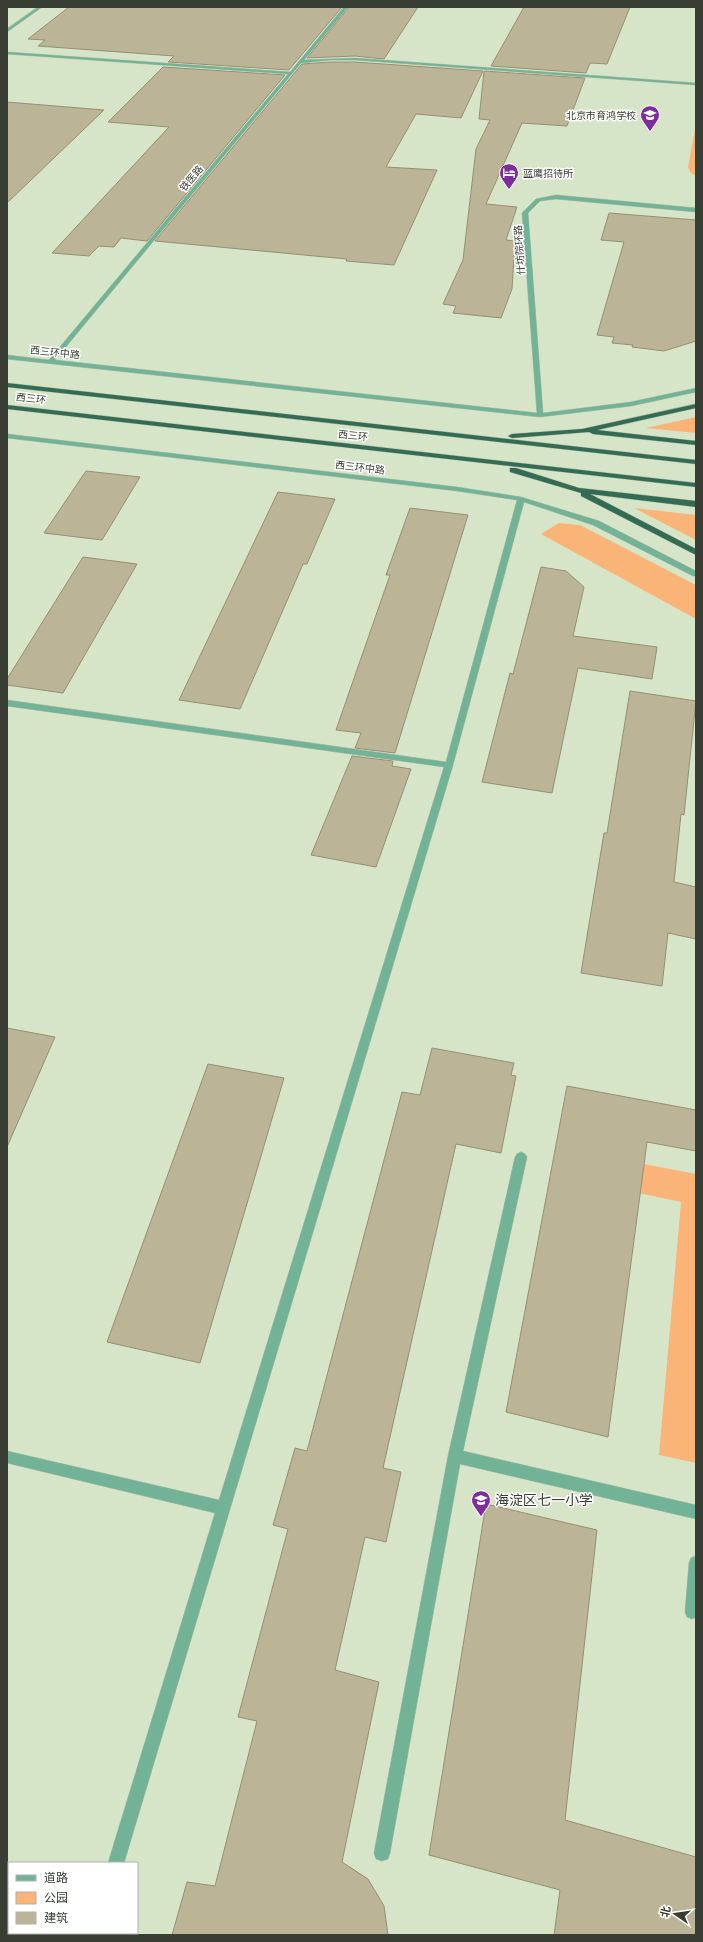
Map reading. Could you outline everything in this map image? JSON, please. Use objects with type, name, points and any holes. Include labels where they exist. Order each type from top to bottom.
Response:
[{"type":"highway","name":"西三环","points":[[7,385],[696,462]]},
{"type":"highway","name":"西三环","points":[[7,406],[696,485]]},
{"type":"highway","points":[[482,439],[582,431],[696,406]]},
{"type":"highway","points":[[7,415],[86,416]]},
{"type":"highway","points":[[582,431],[696,443]]},
{"type":"highway","points":[[485,461],[578,490],[696,552]]},
{"type":"highway","points":[[578,490],[696,504]]},
{"type":"street","points":[[7,31],[40,7]]},
{"type":"street","name":"铁医路","points":[[50,362],[346,7]]},
{"type":"street","points":[[7,25],[15,25]]},
{"type":"street","points":[[7,53],[290,73]]},
{"type":"street","points":[[300,62],[331,59],[355,59],[696,84]]},
{"type":"street","name":"什坊院环路","points":[[540,415],[525,213],[538,200],[556,197],[696,210]]},
{"type":"street","name":"西三环中路","points":[[7,357],[540,415],[631,404],[696,390]]},
{"type":"street","name":"西三环中路","points":[[7,436],[450,488],[521,499],[596,523],[696,574]]},
{"type":"street","points":[[116,1862],[449,765],[521,499]]},
{"type":"street","points":[[7,703],[449,765]]},
{"type":"street","points":[[382,1853],[455,1456],[521,1157]]},
{"type":"street","points":[[455,1456],[696,1512]]},
{"type":"street","points":[[7,1457],[224,1508]]},
{"type":"street","points":[[692,1612],[696,1563]]},
{"type":"green space","points":[[696,124],[696,176],[690,172],[688,167]]},
{"type":"green space","points":[[696,417],[696,433],[646,428]]},
{"type":"green space","points":[[634,508],[696,515],[696,540]]},
{"type":"green space","points":[[559,523],[580,525],[696,585],[696,619],[541,534]]},
{"type":"green space","points":[[557,1147],[696,1174],[696,1463],[659,1455],[681,1202],[550,1174]]},
{"type":"building","points":[[69,7],[342,7],[289,70],[168,62],[174,56],[38,46],[45,40],[28,39]]},
{"type":"building","points":[[349,7],[418,7],[384,59],[355,56],[307,58]]},
{"type":"building","points":[[524,7],[630,7],[607,64],[590,63],[586,73],[491,66]]},
{"type":"building","points":[[355,62],[483,71],[461,118],[416,114],[386,167],[437,170],[394,265],[346,261],[347,259],[155,241],[302,64]]},
{"type":"building","points":[[163,67],[285,75],[147,241],[121,238],[114,247],[99,246],[89,256],[52,253],[169,127],[108,122]]},
{"type":"building","points":[[484,71],[585,78],[567,126],[522,123],[486,204],[517,207],[506,240],[515,241],[512,289],[501,318],[453,313],[456,306],[443,304],[463,260],[476,149],[490,120],[479,119]]},
{"type":"building","points":[[7,102],[104,110],[7,203]]},
{"type":"building","points":[[609,213],[696,220],[696,341],[664,351],[632,347],[633,345],[612,343],[614,337],[597,335],[624,242],[601,240]]},
{"type":"building","points":[[86,471],[140,477],[102,540],[44,533]]},
{"type":"building","points":[[278,492],[335,499],[307,564],[303,564],[240,709],[179,700]]},
{"type":"building","points":[[410,508],[468,515],[395,753],[355,748],[361,733],[336,730],[390,575],[386,575]]},
{"type":"building","points":[[83,557],[137,564],[63,693],[7,685],[7,679]]},
{"type":"building","points":[[541,567],[566,571],[584,587],[573,636],[657,647],[652,679],[578,668],[552,793],[482,782],[510,673],[513,674]]},
{"type":"building","points":[[630,691],[696,701],[684,815],[681,814],[674,882],[696,887],[696,939],[668,933],[662,986],[581,973],[604,833],[607,833]]},
{"type":"building","points":[[352,756],[393,761],[392,766],[411,769],[376,867],[311,855]]},
{"type":"building","points":[[7,1028],[55,1037],[7,1147]]},
{"type":"building","points":[[432,1048],[514,1063],[511,1075],[516,1076],[501,1153],[456,1144],[383,1468],[401,1472],[386,1542],[365,1537],[335,1670],[379,1682],[342,1862],[368,1879],[384,1906],[388,1935],[172,1935],[187,1882],[215,1886],[257,1721],[238,1717],[288,1529],[273,1525],[295,1448],[307,1451],[402,1092],[420,1095]]},
{"type":"building","points":[[208,1064],[284,1078],[200,1363],[107,1342]]},
{"type":"building","points":[[567,1086],[696,1110],[696,1151],[647,1142],[608,1437],[506,1412]]},
{"type":"building","points":[[486,1504],[597,1530],[565,1820],[696,1857],[696,1935],[554,1935],[560,1890],[429,1855]]},
{"type":"place","name":"北京市育鸿学校","points":[[650,132]]},
{"type":"place","name":"蓝鹰招待所","points":[[509,190]]},
{"type":"place","name":"海淀区七一小学","points":[[481,1517]]}]
